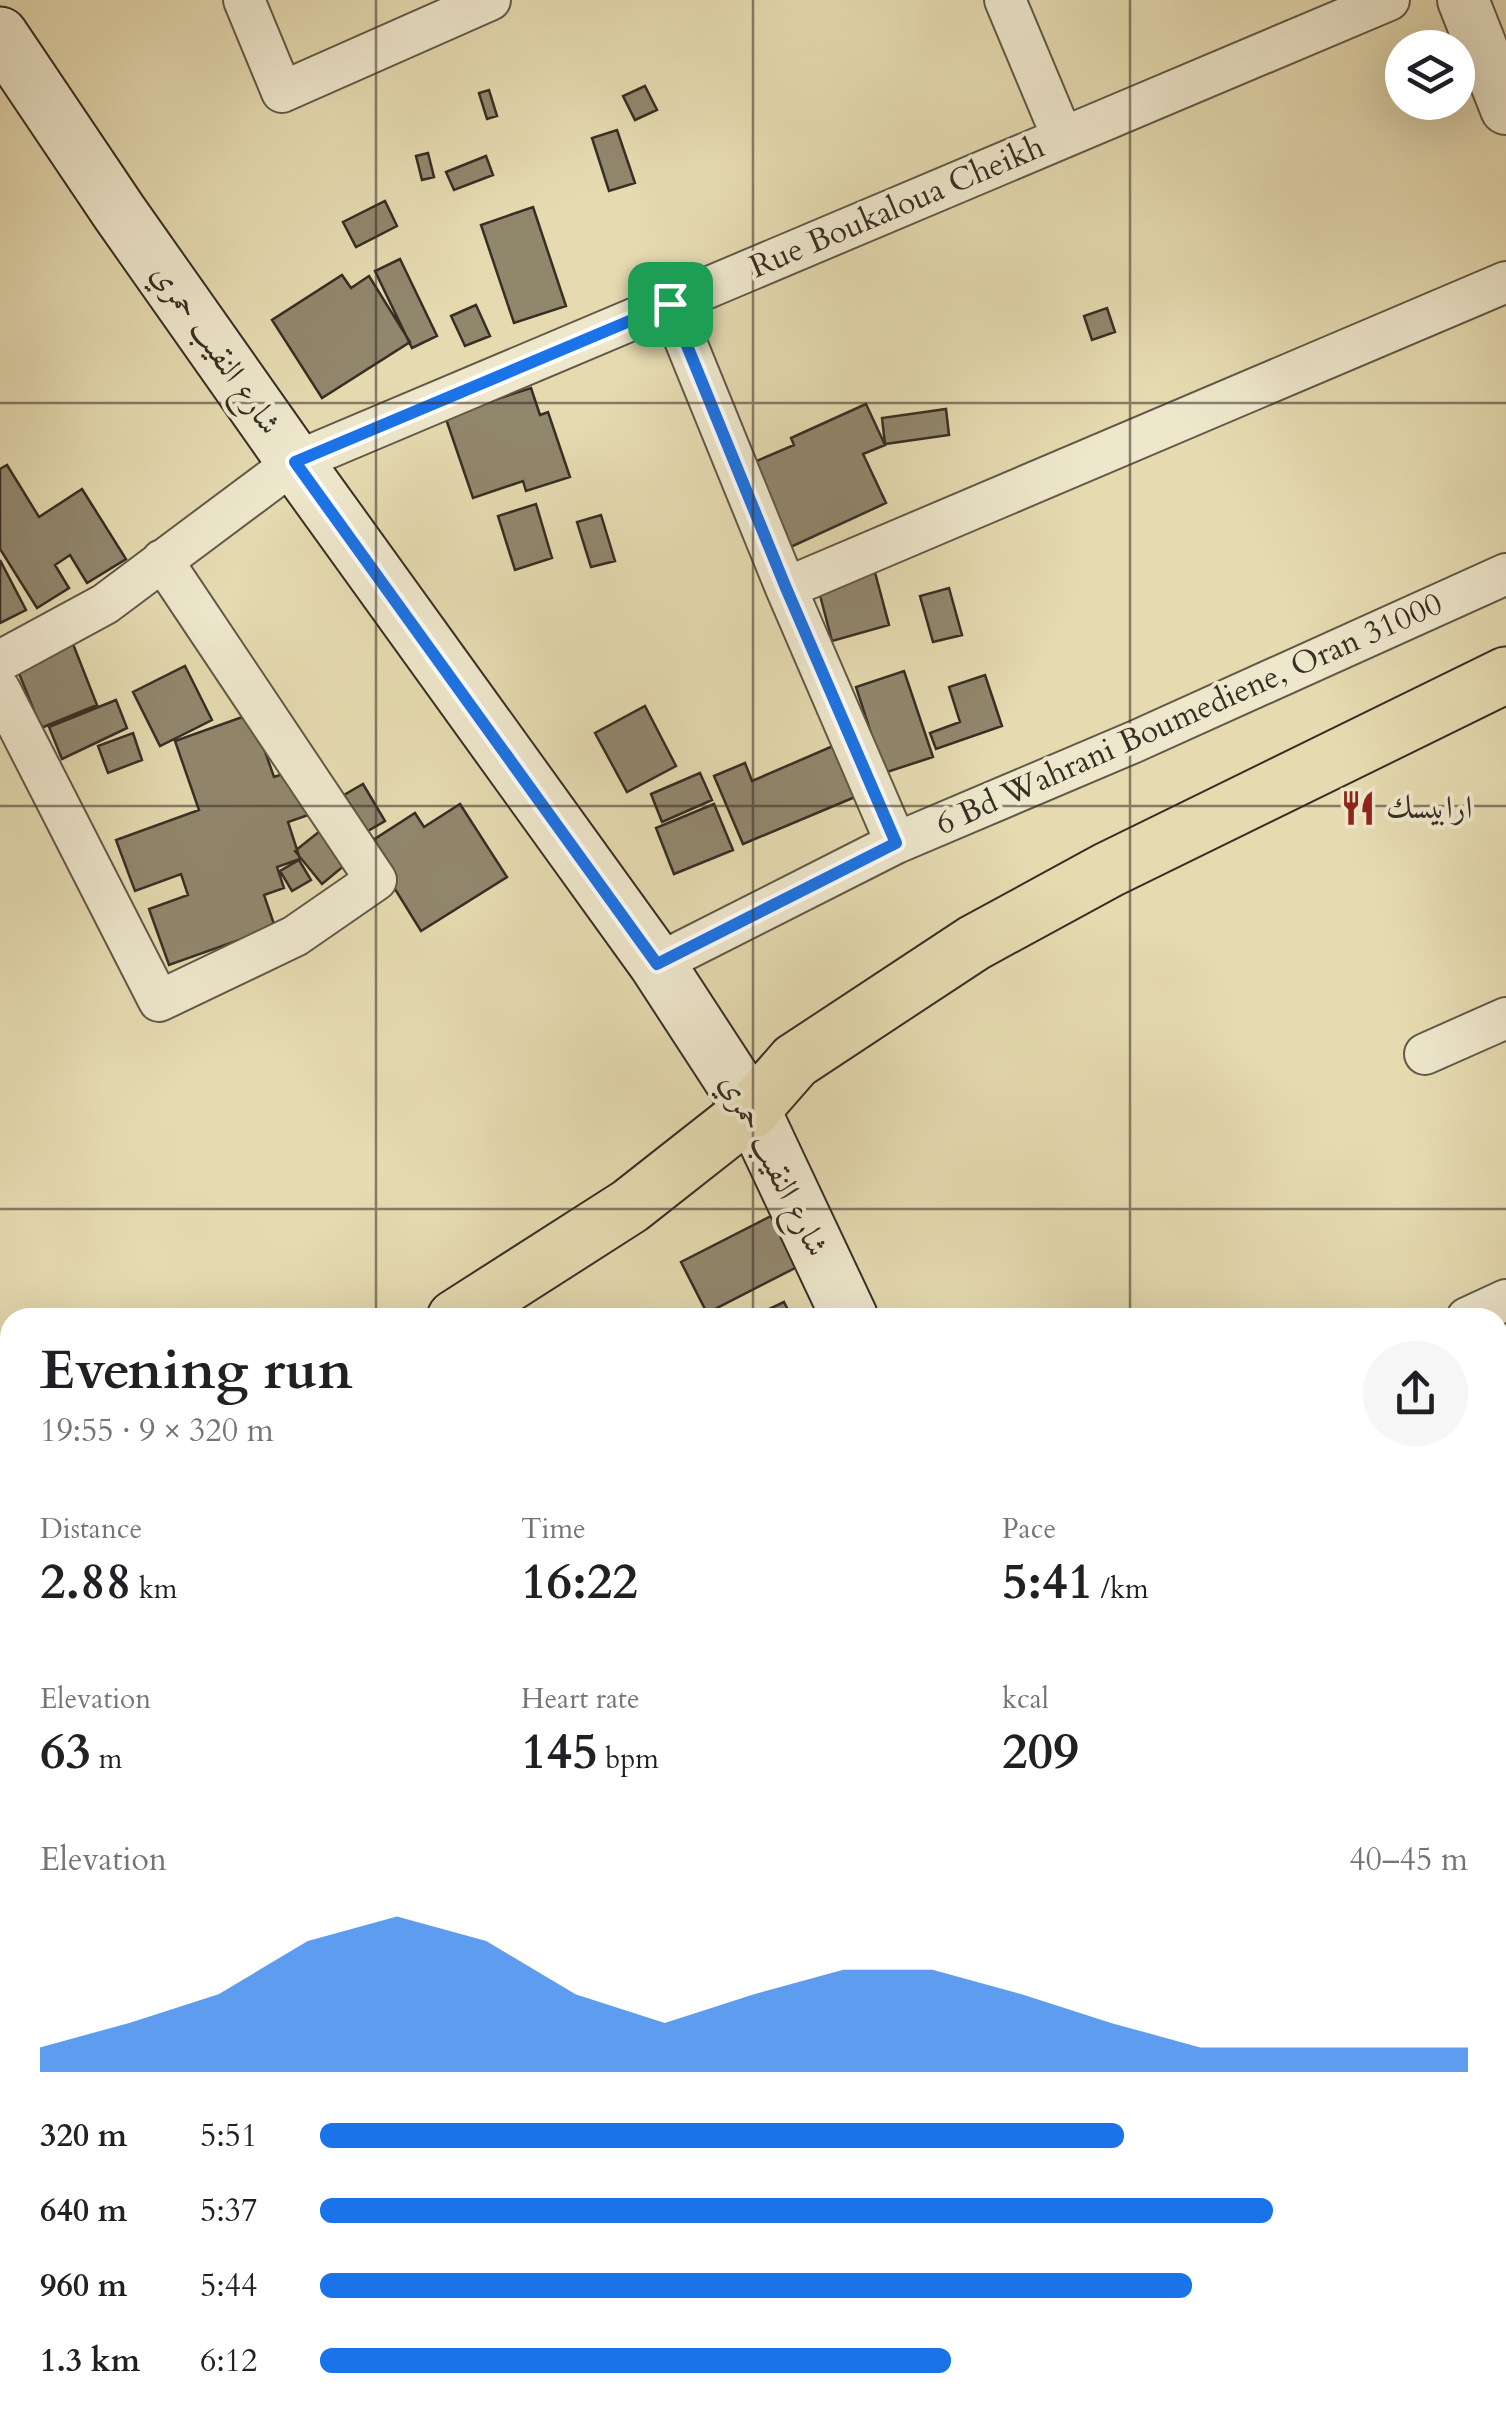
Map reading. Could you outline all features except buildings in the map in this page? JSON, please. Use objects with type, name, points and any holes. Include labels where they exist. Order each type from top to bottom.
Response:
[{"type":"main road","name":"شارع النقيب حمري","points":[[0,35],[295,462],[657,964],[752,1110],[845,1308]]},
{"type":"main road","points":[[471,1308],[630,1206],[752,1110],[794,1061],[974,944],[1108,870],[1506,675]]},
{"type":"street","points":[[244,0],[282,92],[490,0]]},
{"type":"street","points":[[1005,0],[1062,136]]},
{"type":"street","name":"Rue Boukaloua Cheikh","points":[[0,661],[105,604],[295,462],[1389,0]]},
{"type":"street","points":[[1463,0],[1506,109]]},
{"type":"street","points":[[786,588],[1506,282]]},
{"type":"street","points":[[670,304],[896,843]]},
{"type":"street","points":[[0,690],[158,1001],[295,936],[376,880],[162,560]]},
{"type":"street","name":"6 Bd Wahrani Boumediene, Oran 31000","points":[[657,964],[896,843],[1134,742],[1506,574]]},
{"type":"street","points":[[1425,1054],[1506,1018]]},
{"type":"place","name":"ارابيسك","points":[[1358,808]]},
{"type":"route","points":[[670,304],[896,843],[657,964],[295,462],[670,304]]}]
